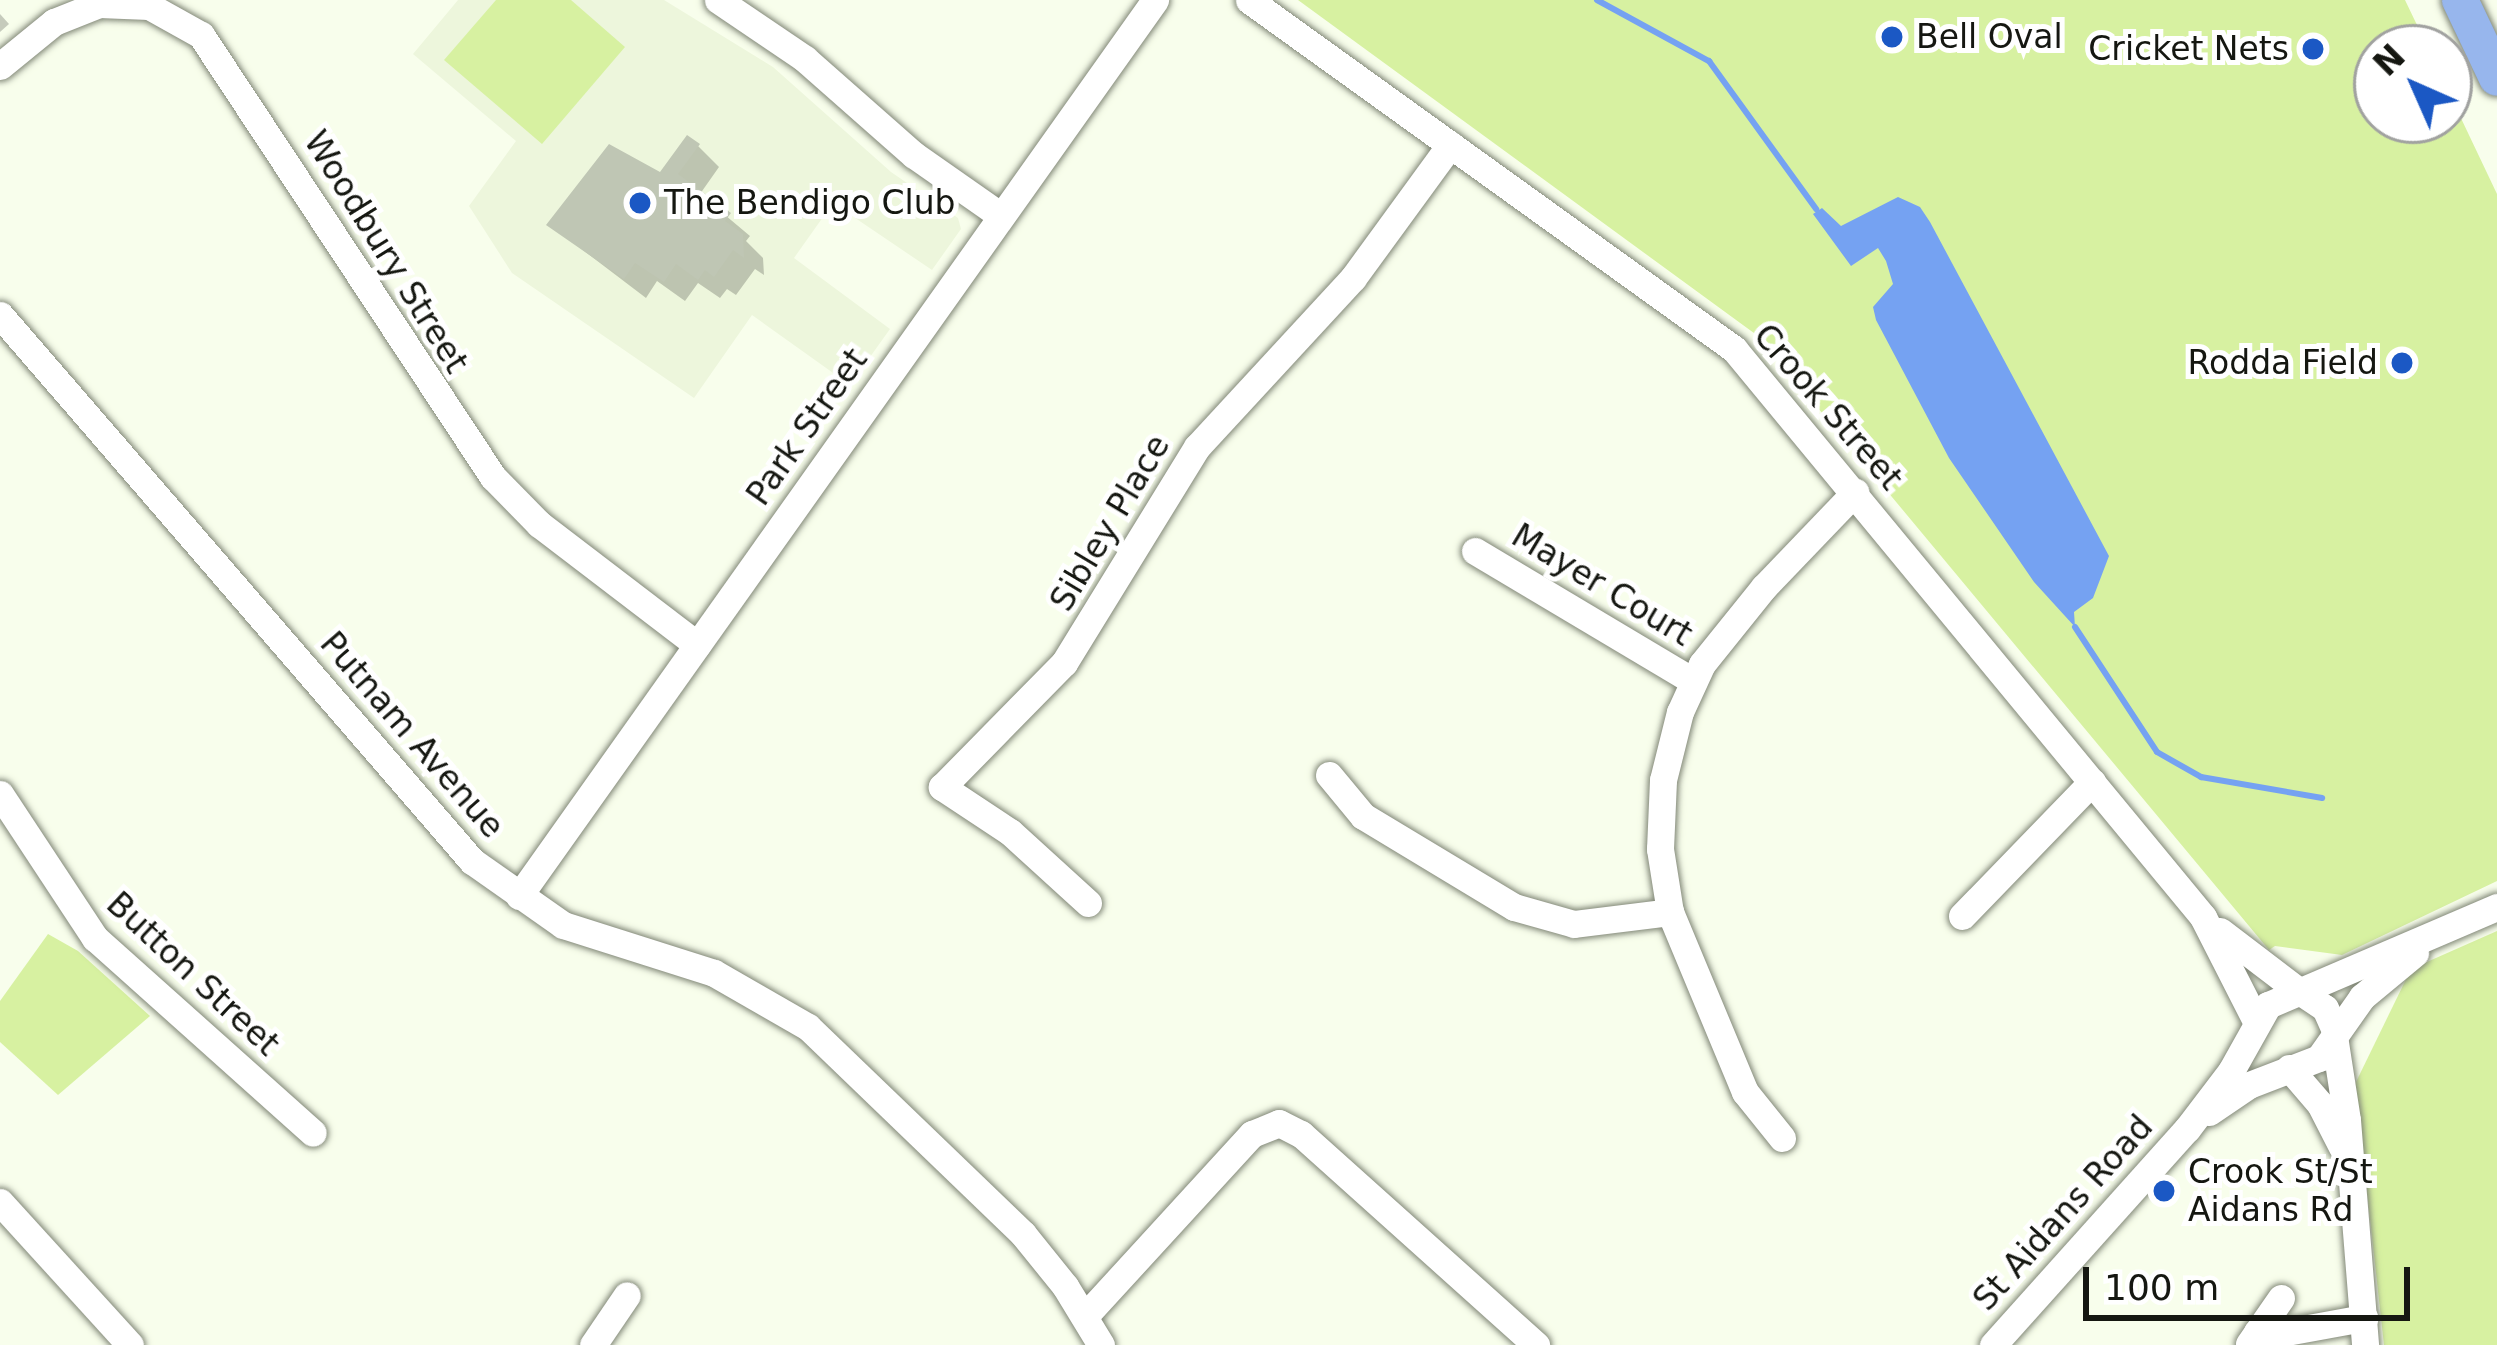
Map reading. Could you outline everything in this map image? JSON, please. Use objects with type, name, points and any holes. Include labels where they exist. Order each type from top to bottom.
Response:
[{"type":"main road","points":[[2460,0],[2497,78]]},
{"type":"street","points":[[718,0],[806,58],[914,155],[1001,216]]},
{"type":"street","name":"Park Street","points":[[519,896],[1155,0]]},
{"type":"street","name":"Crook Street","points":[[1249,0],[1734,349],[2204,917],[2297,989]]},
{"type":"street","name":"Woodbury Street","points":[[0,66],[54,22],[99,4],[149,6],[201,35],[493,477],[539,524],[697,645]]},
{"type":"street","name":"Sibley Place","points":[[1088,903],[1010,832],[942,787],[1064,663],[1197,448],[1344,288],[1450,145]]},
{"type":"street","name":"Putnam Avenue","points":[[0,315],[455,844],[519,896],[575,931],[714,973],[808,1028],[1002,1211],[1085,1316],[1101,1345]]},
{"type":"street","points":[[1782,1138],[1745,1092],[1670,912],[1660,849],[1663,780],[1693,681],[1736,619],[1855,492]]},
{"type":"street","name":"Mayer Court","points":[[1475,551],[1693,681]]},
{"type":"street","points":[[1329,775],[1363,816],[1514,907],[1574,924],[1670,912]]},
{"type":"street","points":[[1962,916],[2092,782]]},
{"type":"street","name":"Button Street","points":[[0,794],[95,938],[314,1133]]},
{"type":"street","points":[[2348,1161],[2320,1104],[2261,1048],[2256,1023],[2268,1005],[2297,989],[2497,907]]},
{"type":"street","name":"Crook Street","points":[[2204,917],[2256,1023]]},
{"type":"street","points":[[2287,1069],[2319,1058],[2385,975],[2451,929]]},
{"type":"street","points":[[2252,1338],[2365,1331],[2335,1034],[2325,1008],[2297,989]]},
{"type":"street","name":"St Aidans Road","points":[[1993,1345],[2187,1129],[2231,1071],[2256,1023]]},
{"type":"street","name":"St Aidans Road","points":[[2187,1129],[2247,1086],[2287,1069]]},
{"type":"street","points":[[1085,1316],[1252,1134],[1279,1123],[1301,1134],[1536,1345]]},
{"type":"street","points":[[0,1202],[130,1345]]},
{"type":"street","points":[[593,1345],[627,1295]]},
{"type":"street","points":[[2252,1338],[2281,1298]]},
{"type":"shaded area","points":[[458,0],[664,0],[773,67],[891,172],[958,218],[961,229],[932,270],[833,203],[794,258],[890,329],[850,385],[752,315],[694,398],[512,273],[469,206],[516,141],[413,54]]},
{"type":"green space","points":[[496,0],[571,0],[625,47],[542,144],[444,60]]},
{"type":"green space","points":[[1298,0],[2405,0],[2416,24],[2353,24],[2353,144],[2473,144],[2497,194],[2497,881],[2342,955],[2275,946],[2269,950],[1758,336]]},
{"type":"green space","points":[[2497,931],[2497,1345],[2384,1345],[2355,1084],[2411,969]]},
{"type":"green space","points":[[48,934],[78,951],[150,1016],[58,1095],[0,1042],[0,1001]]},
{"type":"water","points":[[1898,197],[1920,207],[1930,222],[2109,556],[2093,598],[2074,612],[2075,627],[2034,582],[1949,458],[1876,320],[1873,307],[1893,284],[1878,248],[1851,266],[1813,214],[1822,208],[1841,226]]},
{"type":"building","name":"The Bendigo Club","points":[[687,135],[700,144],[678,174],[731,213],[725,221],[743,234],[744,258],[733,250],[714,277],[705,270],[698,280],[676,264],[664,282],[635,263],[624,279],[546,225],[609,144],[660,172]]},
{"type":"waterway","points":[[1597,0],[1709,61],[1816,209]]},
{"type":"waterway","points":[[2075,627],[2157,752],[2201,777],[2322,798]]},
{"type":"place","name":"Bell Oval","points":[[1892,37]]},
{"type":"place","name":"Cricket Nets","points":[[2313,49]]},
{"type":"place","name":"The Bendigo Club","points":[[640,203]]},
{"type":"place","name":"Rodda Field","points":[[2402,363]]},
{"type":"place","name":"Crook St/St Aidans Rd","points":[[2164,1191]]}]
